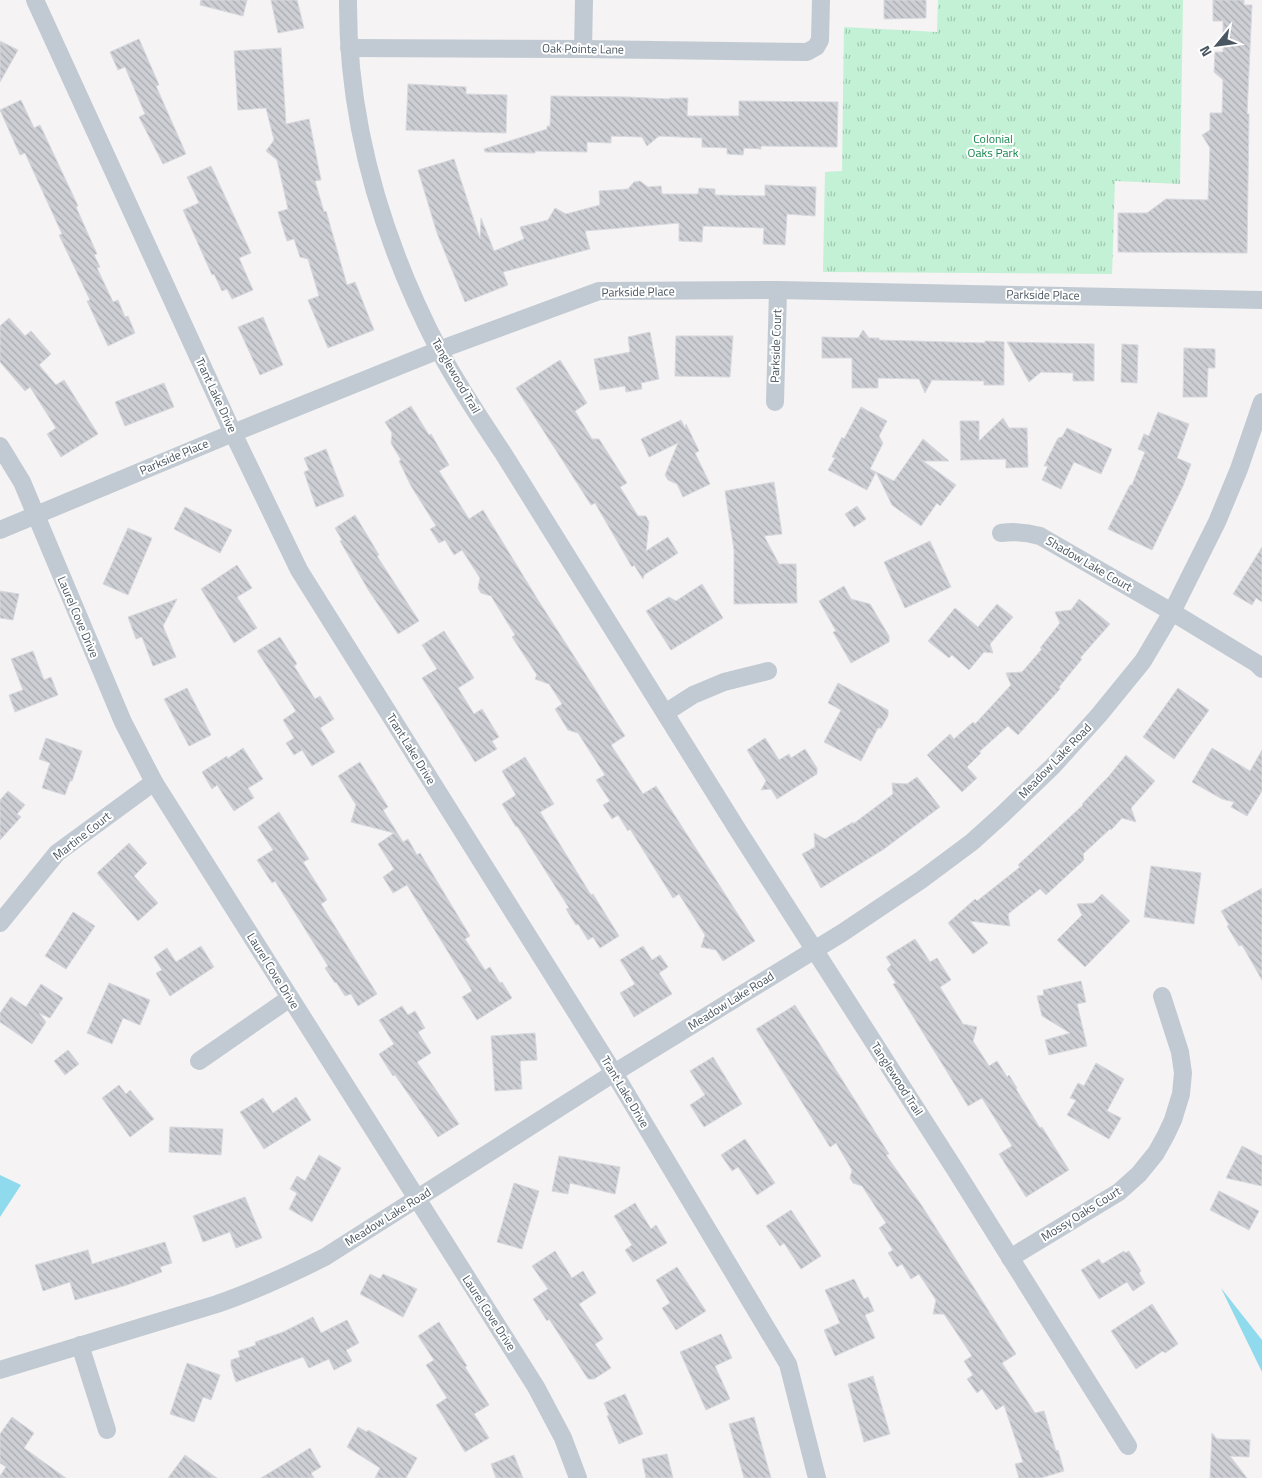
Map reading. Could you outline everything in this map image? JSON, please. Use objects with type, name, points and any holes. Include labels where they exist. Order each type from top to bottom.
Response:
[{"type":"street","name":"Trant Lake Drive","points":[[35,0],[233,432],[299,570],[614,1073],[788,1364],[817,1478]]},
{"type":"street","name":"Tanglewood Trail","points":[[348,0],[349,48],[355,102],[366,159],[382,216],[404,274],[439,350],[468,400],[504,453],[665,713],[1128,1446]]},
{"type":"street","points":[[583,49],[584,0]]},
{"type":"street","name":"Oak Pointe Lane","points":[[349,48],[807,52],[816,47],[820,40],[821,0]]},
{"type":"street","name":"Parkside Place","points":[[0,530],[233,432],[439,350],[598,291],[778,290],[1262,300]]},
{"type":"street","name":"Parkside Court","points":[[775,402],[778,290]]},
{"type":"street","name":"Meadow Lake Road","points":[[0,1370],[217,1304],[281,1279],[325,1257],[614,1073],[842,933],[921,880],[972,842],[1053,766],[1100,715],[1143,661],[1172,612],[1217,522],[1239,469],[1262,402]]},
{"type":"street","name":"Laurel Cove Drive","points":[[0,446],[22,482],[122,722],[154,782],[536,1387],[563,1438],[578,1478]]},
{"type":"street","name":"Shadow Lake Court","points":[[1001,533],[1014,531],[1028,532],[1040,536],[1172,612],[1256,663],[1262,669]]},
{"type":"street","points":[[665,713],[693,695],[724,682],[768,671]]},
{"type":"street","name":"Martine Court","points":[[0,923],[57,853],[154,782]]},
{"type":"street","name":"Mossy Oaks Court","points":[[1010,1258],[1119,1192],[1156,1154],[1173,1120],[1181,1094],[1183,1073],[1180,1052],[1162,996]]},
{"type":"street","points":[[199,1061],[290,998]]},
{"type":"street","points":[[80,1345],[107,1430]]},
{"type":"green space","name":"Colonial Oaks Park","points":[[938,0],[1183,0],[1180,184],[1115,181],[1112,274],[823,272],[825,172],[842,171],[844,27],[937,32]]},
{"type":"water","points":[[0,1175],[21,1185],[0,1217]]},
{"type":"water","points":[[1221,1288],[1262,1340],[1262,1372]]},
{"type":"building","points":[[201,0],[247,0],[243,16],[200,5]]},
{"type":"building","points":[[271,0],[297,0],[304,28],[278,33]]},
{"type":"building","points":[[884,0],[926,0],[926,18],[884,19]]},
{"type":"building","points":[[1213,0],[1244,0],[1244,5],[1252,5],[1247,114],[1249,114],[1247,253],[1118,252],[1118,213],[1147,213],[1166,199],[1208,200],[1210,148],[1202,135],[1210,130],[1210,113],[1222,113],[1223,80],[1214,72],[1215,52],[1223,52],[1223,21],[1213,21]]},
{"type":"building","points":[[139,39],[159,85],[156,86],[186,154],[163,164],[139,117],[145,114],[125,67],[118,70],[110,52]]},
{"type":"building","points":[[0,41],[18,50],[0,82]]},
{"type":"building","points":[[281,48],[286,124],[309,119],[321,180],[315,181],[324,212],[326,211],[347,285],[355,282],[374,330],[328,348],[308,300],[319,296],[308,259],[300,257],[294,239],[287,241],[278,212],[288,209],[277,160],[266,151],[274,140],[266,108],[238,110],[234,51]]},
{"type":"building","points":[[408,84],[466,87],[466,94],[507,95],[506,133],[406,130]]},
{"type":"building","points":[[551,96],[688,98],[687,116],[739,116],[739,101],[838,102],[837,147],[761,146],[761,149],[744,148],[743,155],[727,154],[727,148],[702,147],[702,138],[659,136],[647,146],[642,137],[611,136],[611,143],[587,142],[587,152],[485,152],[484,149],[547,129],[547,126],[550,126]]},
{"type":"building","points":[[21,100],[34,128],[40,125],[78,206],[76,207],[97,254],[94,255],[100,267],[97,268],[113,302],[118,300],[125,317],[128,316],[135,333],[108,346],[87,301],[90,300],[59,235],[62,234],[25,153],[20,155],[0,110]]},
{"type":"building","points":[[454,159],[480,239],[481,218],[494,251],[524,239],[520,227],[548,220],[555,208],[566,214],[600,205],[599,191],[628,189],[634,182],[640,181],[648,187],[661,186],[662,194],[698,194],[699,188],[715,189],[715,195],[765,196],[765,185],[816,187],[815,216],[787,214],[785,245],[763,244],[764,228],[703,226],[702,242],[679,241],[679,223],[585,231],[590,249],[503,272],[508,285],[465,302],[437,233],[418,170]]},
{"type":"building","points":[[211,166],[251,253],[239,258],[253,290],[232,299],[227,289],[222,291],[214,274],[212,275],[183,210],[199,203],[187,177]]},
{"type":"building","points":[[263,317],[283,365],[260,375],[238,327]]},
{"type":"building","points":[[9,318],[25,336],[31,331],[51,354],[39,365],[56,385],[64,380],[98,434],[61,457],[47,434],[56,428],[30,387],[25,391],[0,362],[0,326]]},
{"type":"building","points":[[863,330],[869,338],[879,338],[879,340],[1004,342],[1004,385],[984,385],[984,381],[932,380],[925,393],[919,379],[878,378],[878,388],[852,388],[852,358],[822,358],[822,337],[858,338]]},
{"type":"building","points":[[650,332],[659,379],[641,383],[642,389],[626,392],[625,386],[600,390],[594,359],[630,352],[628,337]]},
{"type":"building","points":[[676,336],[733,336],[730,377],[675,376]]},
{"type":"building","points":[[1007,342],[1094,344],[1094,381],[1073,381],[1073,373],[1041,372],[1029,382]]},
{"type":"building","points":[[1122,344],[1138,345],[1137,383],[1121,382]]},
{"type":"building","points":[[1184,348],[1215,349],[1215,368],[1208,368],[1207,397],[1183,397]]},
{"type":"building","points":[[560,360],[587,403],[575,411],[592,439],[599,439],[627,483],[620,487],[638,516],[646,516],[649,522],[646,551],[668,537],[678,553],[644,575],[643,579],[634,565],[632,567],[595,503],[591,505],[516,388]]},
{"type":"building","points":[[164,383],[174,407],[125,426],[115,402]]},
{"type":"building","points":[[411,406],[429,435],[431,434],[449,465],[439,471],[469,519],[483,510],[625,736],[611,745],[643,794],[656,786],[755,941],[723,961],[716,950],[701,947],[705,935],[679,894],[673,898],[630,829],[628,831],[618,815],[612,819],[603,805],[610,801],[596,780],[605,775],[578,733],[568,730],[555,709],[562,704],[549,684],[535,679],[537,675],[512,637],[515,635],[491,596],[481,593],[478,588],[480,578],[462,550],[454,555],[445,540],[439,543],[430,529],[436,526],[411,486],[399,461],[401,460],[391,443],[392,433],[385,422]]},
{"type":"building","points":[[861,407],[887,421],[879,436],[883,443],[870,469],[876,472],[867,490],[828,470],[835,458],[832,457],[842,437],[844,439]]},
{"type":"building","points":[[1158,412],[1189,424],[1177,458],[1191,464],[1183,486],[1152,550],[1108,529],[1130,485],[1132,485],[1145,452],[1138,449],[1144,434],[1149,436]]},
{"type":"building","points":[[1003,418],[1009,428],[1027,428],[1028,467],[1006,468],[1006,459],[960,460],[960,421],[979,421],[979,441]]},
{"type":"building","points":[[681,420],[685,428],[686,424],[699,451],[695,453],[710,484],[683,497],[677,484],[668,480],[665,475],[678,443],[649,457],[641,439]]},
{"type":"building","points":[[1067,428],[1112,449],[1101,474],[1074,462],[1061,489],[1042,480],[1048,466],[1044,466],[1058,438],[1062,437]]},
{"type":"building","points":[[923,439],[949,461],[923,461],[956,485],[940,506],[937,503],[921,526],[892,505],[876,472],[894,481]]},
{"type":"building","points":[[326,449],[344,496],[316,507],[304,472],[309,470],[304,458]]},
{"type":"building","points":[[774,482],[782,534],[764,536],[779,564],[796,564],[797,603],[734,604],[734,550],[725,491]]},
{"type":"building","points":[[857,506],[866,519],[854,527],[845,514]]},
{"type":"building","points":[[185,507],[232,530],[220,553],[174,529]]},
{"type":"building","points":[[355,515],[379,555],[377,556],[419,621],[398,634],[369,591],[340,541],[342,540],[335,528]]},
{"type":"building","points":[[128,528],[152,538],[128,595],[103,584]]},
{"type":"building","points":[[930,541],[951,587],[905,608],[884,562]]},
{"type":"building","points":[[1262,547],[1262,602],[1256,598],[1252,605],[1233,594]]},
{"type":"building","points":[[237,565],[252,588],[237,597],[257,628],[234,643],[201,589]]},
{"type":"building","points":[[702,584],[723,618],[671,650],[646,611],[669,597],[676,601]]},
{"type":"building","points":[[844,586],[851,599],[870,604],[889,636],[889,642],[851,663],[833,632],[836,631],[819,601]]},
{"type":"building","points":[[0,591],[19,594],[13,620],[0,618]]},
{"type":"building","points":[[177,599],[163,626],[176,657],[153,666],[142,637],[136,639],[128,617]]},
{"type":"building","points":[[1079,599],[1110,624],[1080,658],[1082,659],[1059,687],[1060,689],[1018,735],[1008,726],[979,752],[981,753],[967,767],[977,778],[962,792],[927,755],[950,734],[954,739],[973,722],[975,724],[1011,685],[1006,673],[1022,672],[1042,649],[1040,648],[1060,623],[1055,612],[1071,610]]},
{"type":"building","points":[[997,604],[1013,617],[990,644],[993,653],[984,652],[969,670],[952,655],[949,658],[928,641],[955,608],[978,627]]},
{"type":"building","points":[[444,631],[474,678],[458,688],[474,714],[482,709],[499,737],[492,741],[497,749],[475,762],[422,678],[437,669],[422,645]]},
{"type":"building","points":[[280,637],[297,664],[294,666],[315,699],[320,696],[334,719],[320,728],[335,752],[312,766],[302,750],[294,755],[286,743],[294,738],[283,720],[296,711],[257,651]]},
{"type":"building","points":[[33,651],[44,680],[51,677],[58,695],[15,712],[9,695],[23,690],[11,659]]},
{"type":"building","points":[[838,683],[888,710],[888,716],[881,728],[878,728],[861,761],[824,742],[841,710],[828,703]]},
{"type":"building","points":[[187,688],[211,735],[189,746],[164,699]]},
{"type":"building","points":[[1178,688],[1209,710],[1174,759],[1143,737]]},
{"type":"building","points":[[46,738],[82,751],[65,795],[42,788],[50,763],[39,759]]},
{"type":"building","points":[[765,738],[779,760],[789,754],[791,758],[805,749],[817,768],[817,774],[777,799],[771,789],[761,790],[766,781],[747,750]]},
{"type":"building","points":[[243,748],[263,779],[248,788],[254,798],[234,811],[217,785],[212,789],[202,772]]},
{"type":"building","points":[[1212,748],[1250,771],[1262,750],[1262,791],[1247,816],[1231,807],[1234,802],[1222,799],[1192,782]]},
{"type":"building","points":[[1126,755],[1155,781],[1131,808],[1136,822],[1122,818],[1083,854],[1084,860],[1046,895],[1040,889],[1008,914],[1010,926],[970,921],[988,943],[973,954],[948,923],[975,899],[977,901],[1020,867],[1018,865],[1083,805]]},
{"type":"building","points":[[525,757],[554,804],[540,812],[591,895],[593,894],[619,936],[600,948],[593,937],[588,940],[578,924],[576,925],[566,909],[569,908],[502,804],[516,795],[502,771]]},
{"type":"building","points":[[360,762],[388,807],[383,810],[403,842],[408,839],[417,855],[420,853],[470,936],[465,939],[485,970],[490,967],[512,998],[477,1020],[462,997],[472,991],[407,885],[393,893],[383,877],[394,869],[378,844],[394,833],[351,822],[356,805],[338,776]]},
{"type":"building","points":[[917,777],[940,807],[884,849],[821,888],[802,854],[815,847],[814,833],[825,839],[853,822],[853,824],[893,794],[892,783],[907,784]]},
{"type":"building","points":[[8,791],[25,805],[17,814],[21,817],[0,840],[0,800]]},
{"type":"building","points":[[279,812],[309,859],[303,862],[327,900],[321,904],[377,994],[358,1006],[351,994],[345,996],[335,983],[325,968],[328,966],[275,881],[272,883],[257,860],[273,850],[258,827]]},
{"type":"building","points":[[129,843],[147,863],[134,876],[158,903],[138,921],[97,873]]},
{"type":"building","points":[[1151,866],[1201,873],[1194,924],[1144,917]]},
{"type":"building","points":[[1262,888],[1262,980],[1242,945],[1239,946],[1227,926],[1229,925],[1221,911]]},
{"type":"building","points":[[1102,894],[1130,921],[1085,967],[1057,940],[1082,915],[1077,904],[1093,903]]},
{"type":"building","points":[[73,912],[95,926],[66,969],[45,956]]},
{"type":"building","points":[[915,939],[930,962],[937,958],[951,980],[940,987],[963,1024],[977,1027],[973,1041],[989,1066],[997,1061],[1007,1077],[1009,1075],[1040,1128],[1042,1127],[1069,1170],[1026,1197],[999,1154],[1012,1146],[982,1098],[968,1106],[893,984],[896,983],[887,969],[891,965],[886,957]]},
{"type":"building","points":[[201,946],[214,967],[170,996],[156,973],[162,970],[154,957],[167,948],[176,962]]},
{"type":"building","points":[[643,946],[652,960],[660,955],[668,967],[659,973],[672,994],[634,1017],[620,993],[635,984],[620,960]]},
{"type":"building","points":[[1081,981],[1086,1002],[1077,1004],[1087,1046],[1049,1055],[1045,1040],[1070,1033],[1042,1016],[1037,996],[1044,995],[1043,990]]},
{"type":"building","points":[[109,983],[150,1000],[140,1025],[123,1018],[112,1044],[87,1033]]},
{"type":"building","points":[[41,984],[63,998],[50,1018],[39,1013],[46,1022],[32,1044],[0,1022],[0,1013],[11,997],[26,1007]]},
{"type":"building","points":[[795,1005],[889,1154],[886,1155],[922,1206],[1016,1354],[1002,1363],[1035,1413],[1044,1411],[1064,1471],[1041,1478],[1019,1478],[1015,1464],[1023,1462],[1004,1405],[996,1410],[982,1389],[977,1393],[967,1379],[973,1375],[964,1361],[972,1356],[944,1314],[933,1314],[936,1300],[919,1274],[911,1279],[902,1264],[897,1267],[888,1253],[893,1250],[879,1228],[886,1223],[862,1186],[853,1183],[850,1178],[852,1170],[836,1143],[830,1147],[756,1029]]},
{"type":"building","points":[[402,1006],[408,1015],[415,1011],[425,1028],[418,1032],[431,1053],[417,1062],[459,1124],[438,1137],[379,1054],[394,1044],[379,1020]]},
{"type":"building","points":[[535,1033],[537,1060],[520,1061],[522,1089],[495,1091],[491,1036]]},
{"type":"building","points":[[68,1050],[79,1064],[65,1075],[54,1061]]},
{"type":"building","points":[[713,1057],[742,1104],[704,1127],[690,1105],[705,1095],[690,1071]]},
{"type":"building","points":[[1096,1063],[1124,1079],[1107,1111],[1121,1118],[1109,1139],[1067,1115],[1076,1100],[1070,1098],[1078,1083],[1084,1086]]},
{"type":"building","points":[[119,1085],[126,1094],[130,1090],[154,1119],[130,1137],[102,1098]]},
{"type":"building","points":[[296,1097],[311,1120],[264,1149],[240,1112],[263,1098],[273,1113]]},
{"type":"building","points":[[170,1127],[223,1129],[221,1155],[169,1152]]},
{"type":"building","points":[[745,1139],[775,1183],[757,1195],[738,1167],[732,1171],[721,1155]]},
{"type":"building","points":[[1242,1146],[1262,1156],[1262,1186],[1226,1178]]},
{"type":"building","points":[[319,1155],[341,1168],[312,1222],[289,1209],[297,1193],[290,1189],[297,1176],[305,1181]]},
{"type":"building","points":[[559,1156],[620,1167],[615,1194],[570,1183],[568,1194],[552,1191]]},
{"type":"building","points":[[514,1183],[539,1191],[522,1249],[497,1242]]},
{"type":"building","points":[[1219,1191],[1259,1211],[1249,1230],[1210,1210]]},
{"type":"building","points":[[245,1197],[262,1238],[236,1248],[230,1232],[203,1242],[193,1216]]},
{"type":"building","points":[[635,1203],[651,1229],[656,1225],[667,1243],[633,1262],[625,1250],[632,1245],[614,1216]]},
{"type":"building","points":[[791,1210],[821,1256],[801,1269],[784,1243],[780,1246],[766,1226]]},
{"type":"building","points":[[165,1242],[172,1263],[160,1267],[162,1272],[127,1285],[75,1300],[70,1282],[43,1291],[35,1265],[88,1250],[92,1264]]},
{"type":"building","points":[[555,1251],[572,1278],[583,1271],[596,1293],[579,1304],[603,1339],[595,1344],[611,1368],[594,1379],[588,1379],[549,1319],[547,1321],[533,1299],[548,1289],[532,1266]]},
{"type":"building","points":[[1124,1251],[1125,1253],[1129,1251],[1141,1271],[1139,1273],[1145,1283],[1133,1291],[1127,1282],[1099,1299],[1081,1270],[1099,1259],[1102,1264]]},
{"type":"building","points":[[677,1267],[706,1311],[676,1330],[662,1308],[670,1303],[656,1280]]},
{"type":"building","points":[[370,1274],[380,1279],[383,1274],[417,1289],[403,1317],[360,1294]]},
{"type":"building","points":[[854,1279],[864,1299],[868,1297],[874,1311],[865,1315],[875,1338],[835,1356],[824,1330],[840,1323],[825,1290]]},
{"type":"building","points":[[1152,1304],[1178,1344],[1165,1353],[1163,1351],[1136,1369],[1111,1331]]},
{"type":"building","points":[[313,1317],[321,1333],[347,1320],[359,1343],[346,1350],[352,1361],[334,1370],[329,1359],[309,1368],[303,1357],[236,1382],[231,1360],[240,1357],[238,1351],[256,1345],[255,1342],[283,1332]]},
{"type":"building","points":[[439,1322],[489,1405],[474,1414],[489,1438],[465,1452],[436,1405],[447,1398],[426,1365],[434,1360],[418,1336]]},
{"type":"building","points":[[721,1334],[732,1358],[715,1366],[730,1399],[706,1410],[680,1352]]},
{"type":"building","points":[[187,1363],[220,1375],[211,1400],[203,1397],[194,1422],[170,1414]]},
{"type":"building","points":[[873,1376],[890,1434],[864,1442],[848,1384]]},
{"type":"building","points":[[625,1394],[643,1434],[619,1444],[607,1416],[609,1415],[604,1403]]},
{"type":"building","points":[[12,1417],[34,1433],[24,1448],[66,1478],[0,1478],[6,1467],[0,1463],[0,1434]]},
{"type":"building","points":[[754,1417],[771,1478],[744,1478],[729,1424]]},
{"type":"building","points":[[358,1427],[367,1432],[368,1430],[417,1458],[406,1478],[375,1478],[380,1468],[347,1447]]},
{"type":"building","points":[[1212,1433],[1217,1439],[1250,1440],[1249,1457],[1230,1456],[1247,1478],[1210,1478]]},
{"type":"building","points":[[310,1448],[321,1467],[311,1473],[314,1478],[261,1478]]},
{"type":"building","points":[[667,1454],[673,1478],[646,1478],[642,1459]]},
{"type":"building","points":[[185,1455],[217,1478],[168,1478]]},
{"type":"building","points":[[514,1455],[523,1478],[496,1478],[491,1464]]}]
